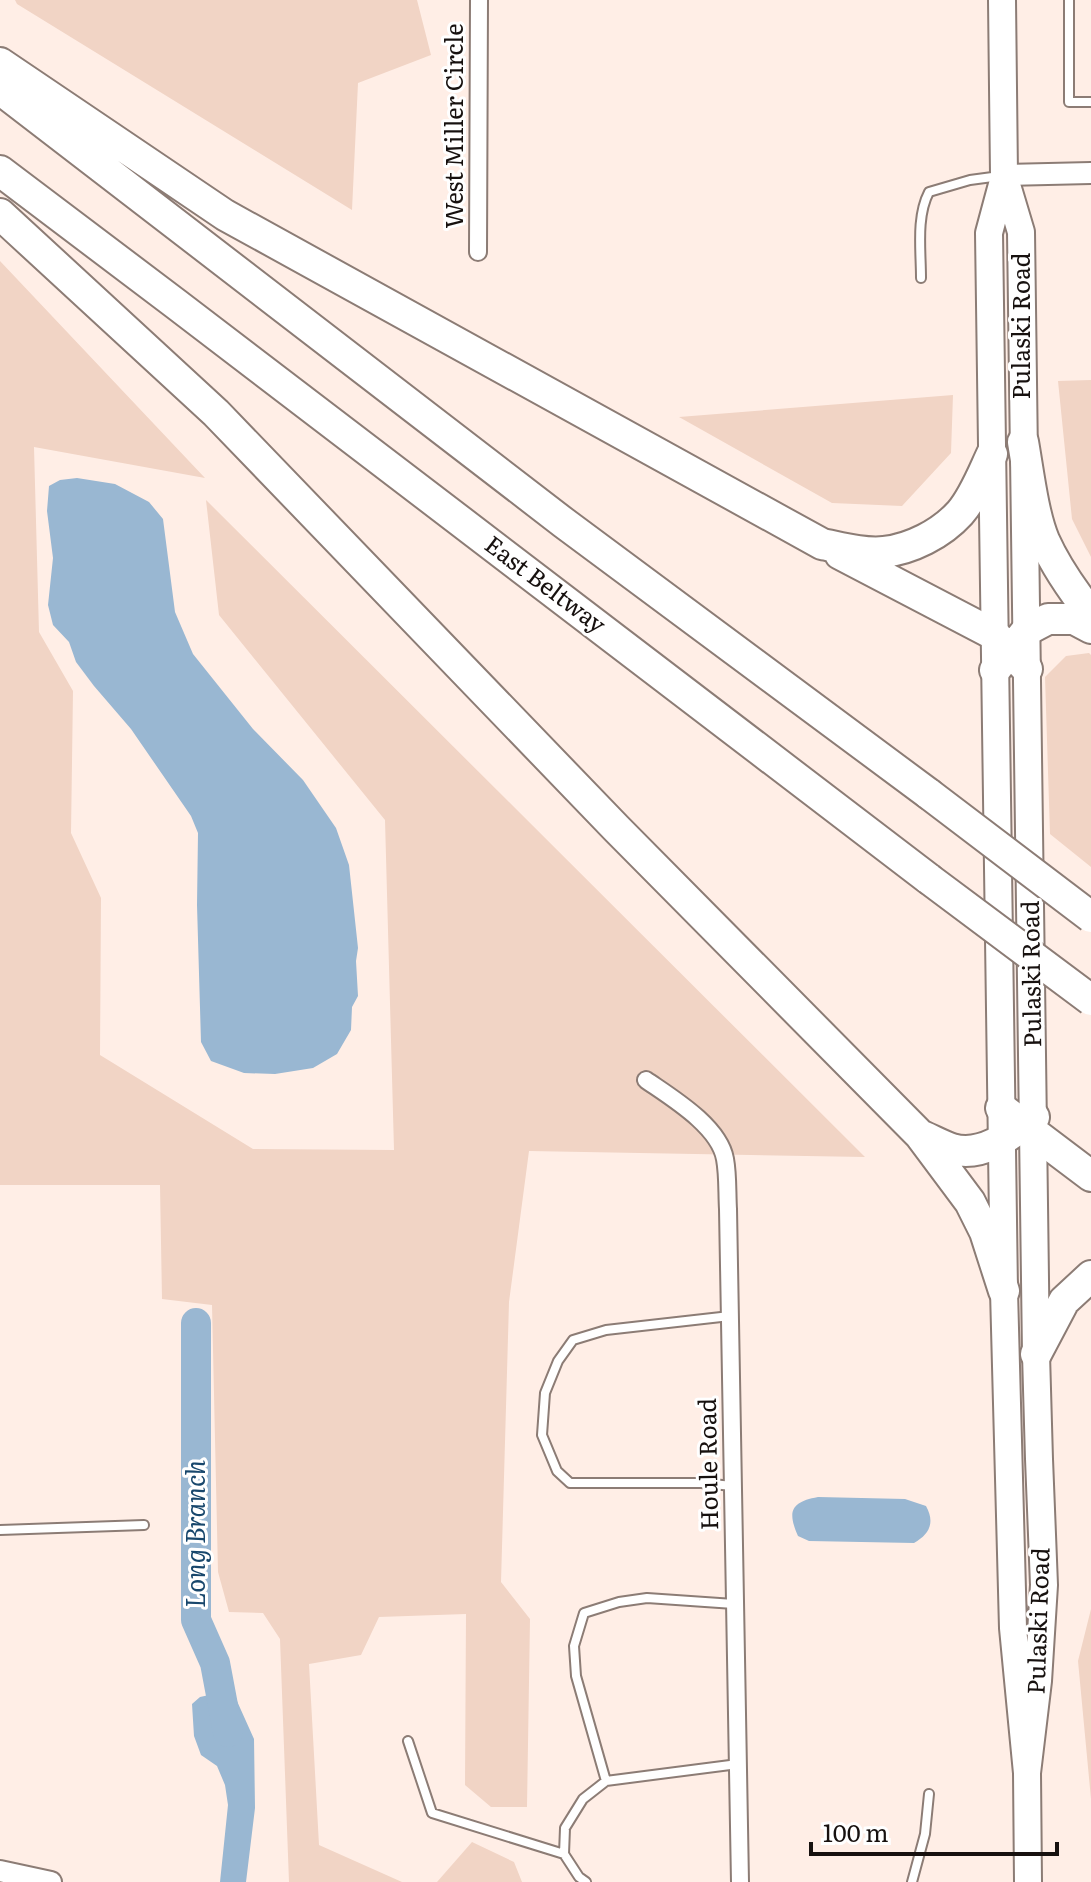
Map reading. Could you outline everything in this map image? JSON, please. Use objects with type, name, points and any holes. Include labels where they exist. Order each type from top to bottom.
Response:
[{"type":"highway","points":[[0,63],[225,215],[1011,651],[1048,619],[1074,619],[1091,628]]},
{"type":"highway","points":[[0,89],[564,523],[1091,917]]},
{"type":"highway","name":"East Beltway","points":[[0,171],[1091,1000]]},
{"type":"highway","points":[[0,214],[216,413],[616,828],[920,1135],[970,1202],[985,1232],[1004,1291]]},
{"type":"highway","points":[[1023,442],[1043,538],[1067,583],[1091,614]]},
{"type":"highway","points":[[822,544],[884,552],[931,536],[962,512],[992,454]]},
{"type":"highway","points":[[920,1135],[954,1150],[973,1150],[1018,1125],[1091,1176]]},
{"type":"highway","points":[[1036,1354],[1064,1301],[1091,1276]]},
{"type":"main road","name":"Pulaski Road","points":[[1002,0],[1004,175],[989,233],[992,454],[1011,651]]},
{"type":"main road","name":"Pulaski Road","points":[[1004,175],[1021,232],[1023,442],[1011,651],[1018,1125],[1036,1354],[1044,1585],[1038,1681],[1027,1773]]},
{"type":"main road","name":"Pulaski Road","points":[[1018,1125],[1004,1291],[1013,1628],[1027,1773],[1028,1882]]},
{"type":"street","name":"West Miller Circle","points":[[478,252],[479,0]]},
{"type":"street","points":[[1004,175],[1091,173]]},
{"type":"street","name":"Houle Road","points":[[646,1080],[697,1116],[725,1157],[740,1882]]},
{"type":"street","points":[[0,1871],[51,1882]]},
{"type":"lane","points":[[1069,0],[1069,102],[1091,102]]},
{"type":"lane","points":[[921,278],[921,216],[929,192],[970,180],[1004,175]]},
{"type":"lane","points":[[730,1316],[606,1330],[573,1340],[558,1361],[545,1393],[542,1435],[557,1471],[570,1483],[701,1483],[733,1486]]},
{"type":"lane","points":[[0,1530],[144,1525]]},
{"type":"lane","points":[[606,1781],[576,1676],[574,1646],[584,1613],[619,1602],[647,1598],[735,1604]]},
{"type":"lane","points":[[408,1741],[432,1813],[564,1854]]},
{"type":"lane","points":[[586,1882],[579,1877],[564,1854],[565,1828],[583,1799],[606,1781],[738,1764]]},
{"type":"lane","points":[[912,1882],[925,1834],[929,1794]]},
{"type":"shaded area","points":[[15,0],[417,0],[431,55],[358,83],[352,210]]},
{"type":"shaded area","points":[[0,261],[205,478],[34,447],[39,632],[73,691],[71,833],[101,898],[100,1055],[253,1149],[394,1150],[385,820],[219,615],[206,500],[865,1157],[529,1151],[509,1302],[501,1582],[530,1619],[527,1807],[491,1807],[465,1785],[466,1614],[379,1617],[361,1655],[309,1664],[319,1845],[402,1882],[289,1882],[280,1639],[263,1613],[229,1612],[218,1572],[212,1305],[162,1299],[160,1185],[0,1185]]},
{"type":"shaded area","points":[[1091,380],[1091,557],[1072,519],[1058,381]]},
{"type":"shaded area","points":[[953,395],[951,453],[902,506],[832,503],[679,417]]},
{"type":"shaded area","points":[[1089,653],[1091,867],[1050,834],[1045,677],[1066,656]]},
{"type":"shaded area","points":[[1091,1609],[1091,1799],[1078,1661]]},
{"type":"shaded area","points":[[472,1842],[514,1862],[522,1882],[437,1882]]},
{"type":"water","points":[[77,478],[115,484],[149,502],[163,519],[175,612],[193,654],[253,729],[303,780],[336,828],[349,865],[358,948],[358,996],[352,1007],[351,1030],[337,1054],[313,1068],[275,1074],[244,1073],[211,1061],[201,1042],[198,833],[191,816],[131,729],[76,662],[69,642],[53,625],[48,605],[53,558],[47,511],[49,486],[60,480]]},
{"type":"water","points":[[818,1497],[905,1499],[926,1506],[930,1517],[929,1527],[924,1536],[914,1543],[809,1541],[798,1536],[792,1514],[797,1505]]},
{"type":"water","points":[[232,1690],[254,1739],[255,1808],[246,1882],[220,1882],[228,1805],[225,1785],[217,1766],[201,1755],[194,1736],[192,1704],[200,1697]]},
{"type":"waterway","name":"Long Branch","points":[[196,1323],[196,1620],[215,1663],[228,1732]]}]
